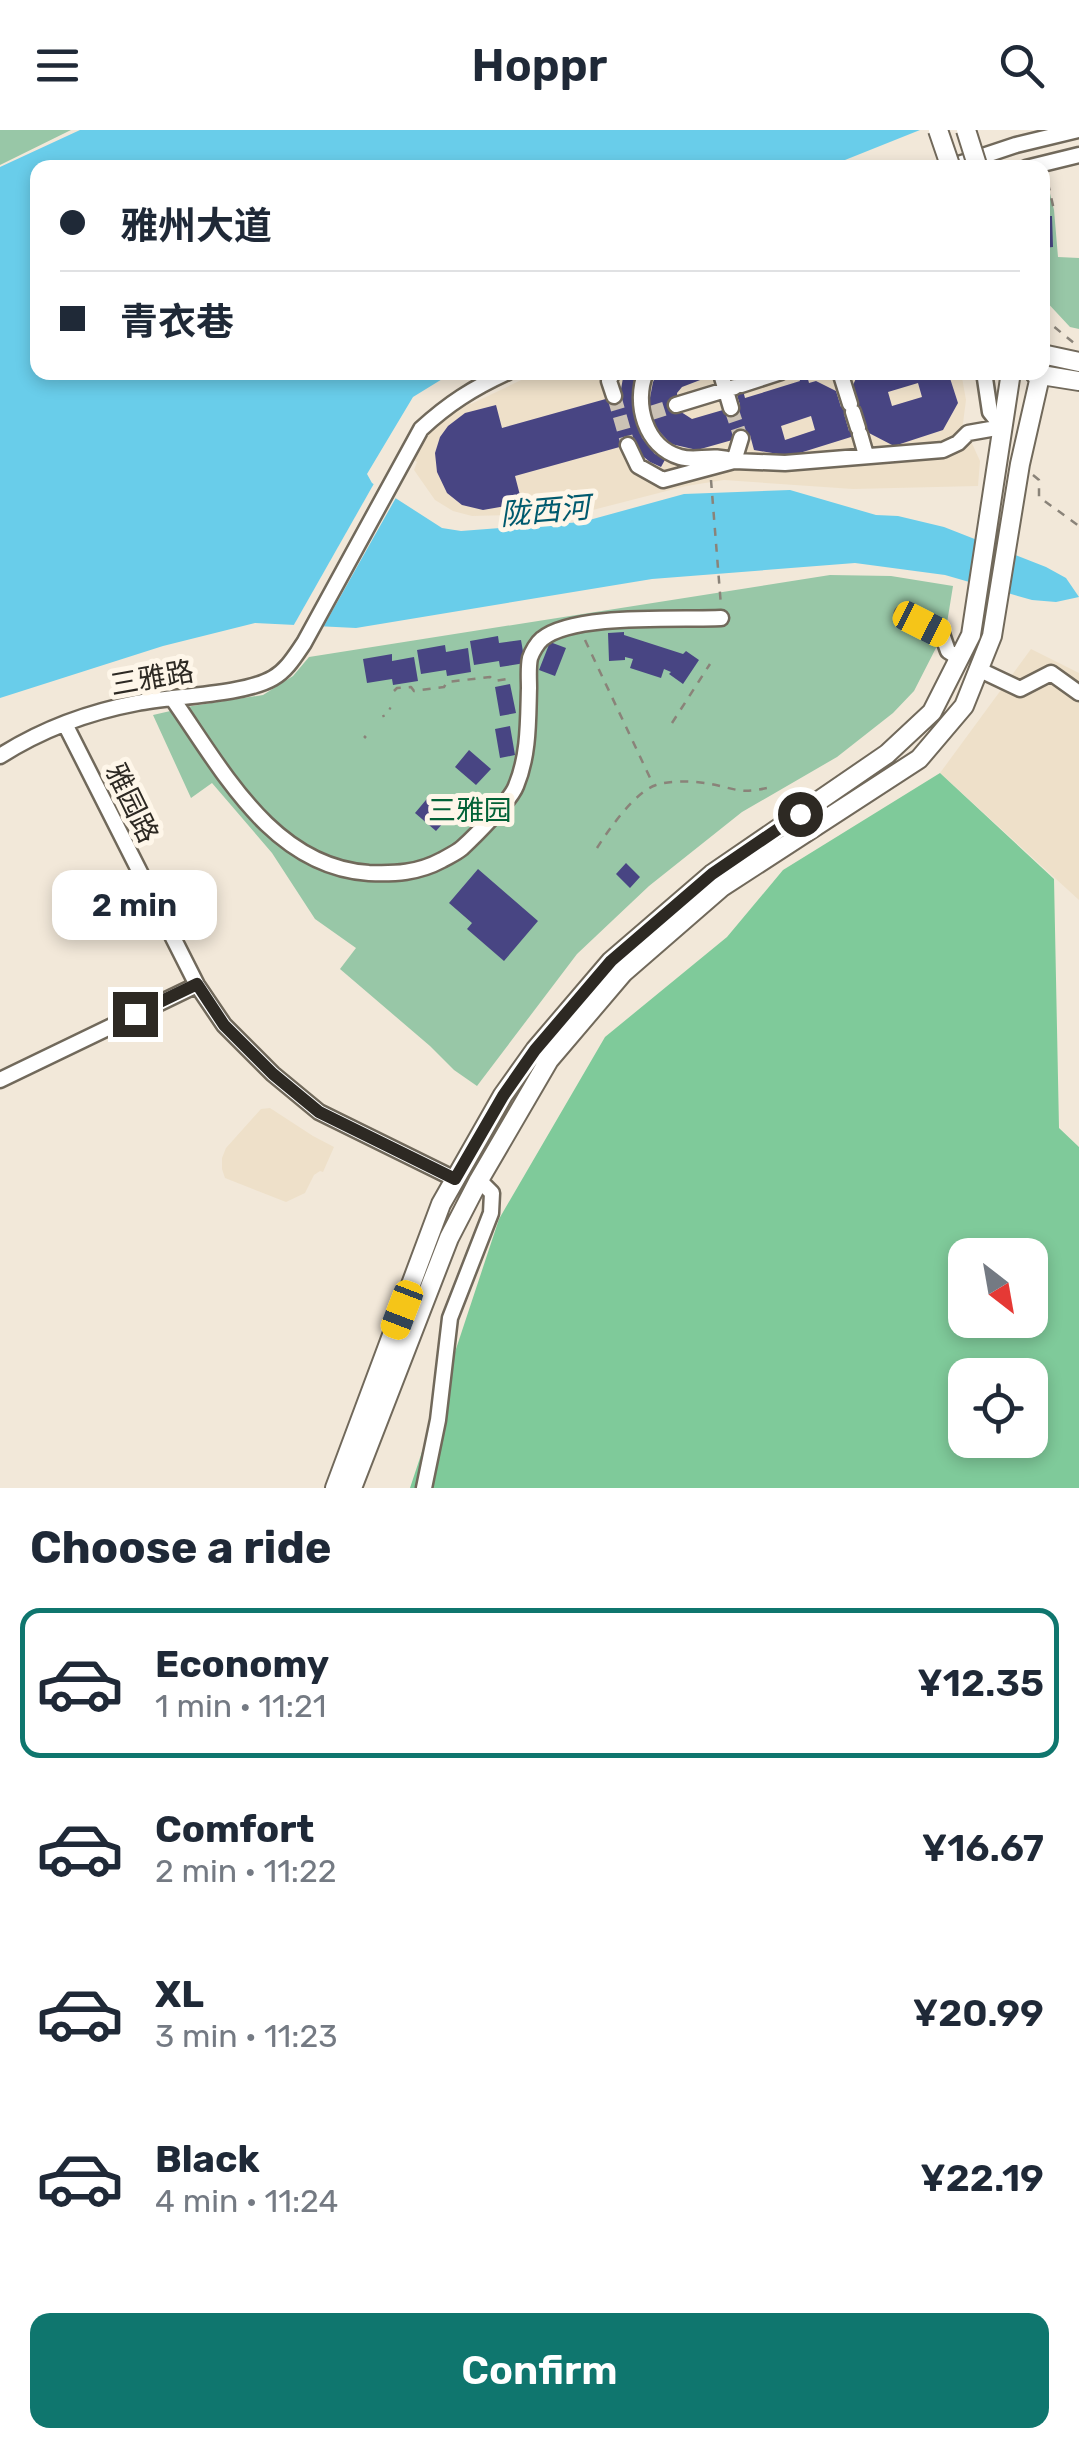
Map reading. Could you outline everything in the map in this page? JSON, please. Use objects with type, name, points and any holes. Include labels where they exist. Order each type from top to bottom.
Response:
[{"type":"main road","points":[[938,130],[947,160]]},
{"type":"main road","points":[[966,130],[975,160]]},
{"type":"main road","points":[[1050,356],[1079,362]]},
{"type":"main road","points":[[1050,376],[1079,381]]},
{"type":"main road","points":[[335,1488],[442,1204],[503,1096],[535,1050],[611,961],[712,874],[888,754],[932,712],[970,635],[1010,380]]},
{"type":"main road","points":[[352,1488],[450,1238],[549,1060],[623,973],[722,888],[919,759],[964,706],[992,636],[1036,380]]},
{"type":"street","points":[[972,160],[1078,130]]},
{"type":"street","points":[[1050,162],[1079,155]]},
{"type":"street","name":"三雅路","points":[[0,756],[20,743],[88,716],[136,703],[254,686],[274,677],[304,643],[421,429],[446,406],[490,380]]},
{"type":"street","points":[[610,380],[614,396]]},
{"type":"street","points":[[643,380],[640,401],[654,441],[680,457],[721,456],[734,461]]},
{"type":"street","points":[[726,380],[734,387]]},
{"type":"street","points":[[676,405],[755,380]]},
{"type":"street","points":[[842,380],[866,455]]},
{"type":"street","points":[[628,445],[638,466],[662,480],[734,461],[785,463],[943,450],[968,433],[1002,427],[990,412],[985,380]]},
{"type":"street","points":[[731,408],[734,387]]},
{"type":"street","points":[[734,461],[741,438]]},
{"type":"street","points":[[903,614],[942,634],[948,651],[959,658]]},
{"type":"street","points":[[172,698],[230,781],[274,833],[298,851],[329,865],[390,874],[428,868],[459,851],[515,790],[528,730],[530,659],[539,640],[561,628],[619,620],[720,618]]},
{"type":"street","points":[[980,670],[1020,690],[1051,673],[1079,693]]},
{"type":"street","name":"雅园路","points":[[66,724],[197,984],[224,1025],[273,1074],[319,1112],[455,1179]]},
{"type":"street","points":[[0,1080],[197,984]]},
{"type":"street","points":[[424,1488],[438,1420],[450,1318],[491,1213],[492,1193],[479,1180]]},
{"type":"path","points":[[1050,324],[1079,344]]},
{"type":"path","points":[[1020,464],[1039,480],[1039,497],[1079,526]]},
{"type":"path","points":[[712,482],[721,593]]},
{"type":"path","points":[[578,625],[654,785]]},
{"type":"path","points":[[672,724],[710,664]]},
{"type":"path","points":[[394,691],[410,687],[414,692],[490,676],[494,681],[529,675]]},
{"type":"path","points":[[597,848],[610,827],[654,785],[709,784],[745,793],[772,787]]},
{"type":"shaded area","points":[[521,380],[962,380],[966,400],[962,431],[980,461],[978,486],[853,489],[724,480],[581,513],[472,516],[435,500],[414,470],[417,462],[412,459],[429,432],[453,410],[468,401],[471,404]]},
{"type":"shaded area","points":[[1031,649],[1079,673],[1079,900],[940,773]]},
{"type":"shaded area","points":[[270,1108],[334,1147],[323,1172],[314,1175],[305,1193],[286,1202],[225,1178],[222,1169],[226,1148],[261,1109]]},
{"type":"green space","points":[[0,130],[71,130],[0,165]]},
{"type":"green space","points":[[1050,194],[1058,257],[1079,258],[1079,329],[1070,327],[1050,306]]},
{"type":"green space","name":"三雅园","points":[[830,575],[891,576],[953,586],[947,623],[914,691],[893,713],[837,757],[742,812],[649,886],[577,954],[477,1086],[340,969],[356,948],[315,919],[272,853],[212,783],[191,798],[153,715],[263,695],[293,676],[309,657]]},
{"type":"green space","points":[[940,773],[1054,879],[1059,1128],[1079,1147],[1079,1488],[410,1488],[499,1219],[605,1037],[727,937],[783,870]]},
{"type":"water","points":[[80,130],[920,130],[845,160],[30,160],[30,380],[441,380],[413,397],[367,474],[372,483],[442,528],[461,531],[582,522],[684,494],[790,490],[876,515],[944,527],[1046,567],[1066,578],[1079,597],[1056,602],[1032,600],[945,575],[855,563],[652,579],[356,628],[255,623],[163,646],[0,698],[0,167]]},
{"type":"pier","points":[[376,480],[398,494],[321,631],[291,630]]},
{"type":"building","points":[[1050,216],[1052,216],[1050,247]]},
{"type":"building","points":[[623,380],[634,380],[632,396],[642,438],[655,454],[666,458],[661,467],[640,454],[634,443],[515,476],[522,503],[483,510],[462,505],[447,493],[437,472],[435,453],[448,426],[465,413],[496,405],[502,428],[620,395]]},
{"type":"building","points":[[654,380],[700,380],[677,393],[678,410],[692,419],[740,405],[732,380],[740,380],[745,398],[800,380],[816,381],[836,391],[841,407],[858,402],[855,380],[951,380],[958,403],[943,430],[894,446],[867,432],[790,456],[754,450],[750,435],[697,450],[671,444],[655,427],[649,403]],"holes":[[[918,383],[922,397],[892,406],[888,392]],[[860,409],[865,426],[849,431],[844,414]],[[811,416],[815,430],[785,440],[781,426]]]},
{"type":"building","points":[[624,632],[683,654],[686,651],[699,660],[683,684],[664,669],[661,678],[630,668],[633,659],[609,661],[608,633]]},
{"type":"building","points":[[498,636],[499,643],[521,640],[525,663],[500,667],[499,661],[474,665],[470,641]]},
{"type":"building","points":[[550,642],[566,648],[555,676],[539,670]]},
{"type":"building","points":[[445,645],[446,652],[468,648],[471,672],[447,676],[446,670],[421,674],[417,650]]},
{"type":"building","points":[[392,654],[392,661],[414,657],[418,681],[393,685],[392,679],[367,683],[363,659]]},
{"type":"building","points":[[510,684],[516,713],[500,716],[495,687]]},
{"type":"building","points":[[510,726],[515,755],[500,758],[495,729]]},
{"type":"building","points":[[469,750],[491,769],[476,785],[455,767]]},
{"type":"building","points":[[431,794],[452,813],[436,831],[415,813]]},
{"type":"building","points":[[626,863],[640,877],[630,888],[616,874]]},
{"type":"building","points":[[478,869],[538,921],[504,961],[467,929],[472,923],[449,903]]},
{"type":"tunnel","points":[[614,396],[628,445]]},
{"type":"tunnel","points":[[651,413],[676,405]]},
{"type":"tunnel","points":[[731,408],[741,438]]},
{"type":"route","points":[[135,1014],[197,984],[224,1025],[273,1074],[319,1112],[455,1179],[535,1050],[611,961],[712,874],[800,814]]},
{"type":"water label","name":"陇西河","points":[[545,511]]}]
